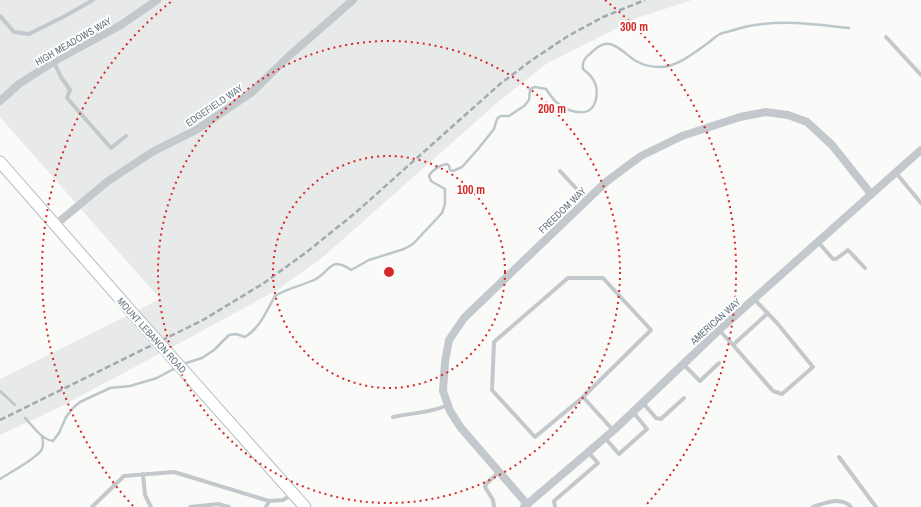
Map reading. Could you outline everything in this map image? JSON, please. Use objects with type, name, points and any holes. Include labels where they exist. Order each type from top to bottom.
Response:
[{"type":"street","name":"HIGH MEADOWS WAY","points":[[0,101],[19,84],[54,62],[120,25],[157,0]]},
{"type":"street","name":"EDGEFIELD WAY","points":[[55,225],[108,181],[154,151],[196,130],[250,93],[289,56],[353,0]]},
{"type":"street","name":"FREEDOM WAY","points":[[525,506],[499,472],[460,428],[450,411],[443,391],[444,371],[449,340],[464,318],[606,182],[641,156],[682,136],[740,117],[766,112],[788,115],[807,122],[832,146],[871,194]]},
{"type":"street","name":"AMERICAN WAY","points":[[525,506],[614,430],[719,330],[921,150]]},
{"type":"street","name":"MOUNT LEBANON ROAD","points":[[0,162],[305,507]]},
{"type":"lane","points":[[0,16],[14,32],[29,34],[93,0]]},
{"type":"lane","points":[[886,37],[921,75]]},
{"type":"lane","points":[[54,62],[61,77],[70,90],[68,98],[112,148],[126,136]]},
{"type":"lane","points":[[560,171],[587,200]]},
{"type":"lane","points":[[896,173],[921,203]]},
{"type":"lane","points":[[818,242],[833,259],[836,259],[848,250],[865,268]]},
{"type":"lane","points":[[568,278],[603,278],[650,330],[583,397],[535,437],[492,390],[494,342],[568,278]]},
{"type":"lane","points":[[719,330],[773,391],[782,394],[803,377],[813,367],[754,299]]},
{"type":"lane","points":[[733,346],[768,314]]},
{"type":"lane","points":[[682,364],[700,381],[719,363]]},
{"type":"lane","points":[[583,397],[614,430]]},
{"type":"lane","points":[[642,403],[656,418],[661,419],[684,398]]},
{"type":"lane","points":[[393,417],[438,409],[448,404]]},
{"type":"lane","points":[[605,438],[620,454],[647,429],[633,412]]},
{"type":"lane","points":[[555,507],[554,502],[598,463],[588,452]]},
{"type":"lane","points":[[838,457],[876,507]]},
{"type":"lane","points":[[92,507],[124,476],[174,472],[269,501],[283,500],[294,494]]},
{"type":"lane","points":[[494,507],[493,500],[485,487],[486,484],[499,472]]},
{"type":"lane","points":[[143,474],[145,495],[151,507]]},
{"type":"lane","points":[[266,507],[269,501]]},
{"type":"lane","points":[[812,507],[833,501],[849,504],[851,507]]},
{"type":"lane","points":[[190,507],[218,504],[228,507]]},
{"type":"shaded area","points":[[0,0],[692,0],[637,18],[546,64],[498,102],[323,257],[277,290],[60,407],[0,435],[0,379],[160,299],[0,117]]},
{"type":"waterway","points":[[183,364],[202,358],[214,350],[229,335],[236,334],[245,337],[259,324],[275,296],[316,279],[333,265],[342,265],[351,270],[369,260],[404,249],[413,244],[442,213],[445,204],[445,189],[431,181],[429,176],[430,174],[436,168],[447,164],[450,170],[453,171],[462,167],[494,129],[499,117],[509,116],[524,106],[529,100],[530,89],[535,87],[546,89],[556,102],[569,110],[586,112],[592,108],[596,97],[595,83],[583,69],[583,64],[586,57],[600,45],[613,45],[639,62],[648,66],[660,67],[673,65],[685,59],[720,34],[751,26],[793,23],[849,28]]},
{"type":"waterway","points":[[25,418],[41,435],[53,441],[59,433],[66,417],[80,402],[110,388],[130,386],[157,378],[177,367]]},
{"type":"waterway","points":[[0,391],[15,405]]},
{"type":"waterway","points":[[0,479],[39,453],[43,446],[42,436]]},
{"type":"railway","points":[[0,420],[203,320],[264,283],[308,251],[354,214],[500,84],[532,60],[568,36],[603,17],[645,0]]}]
